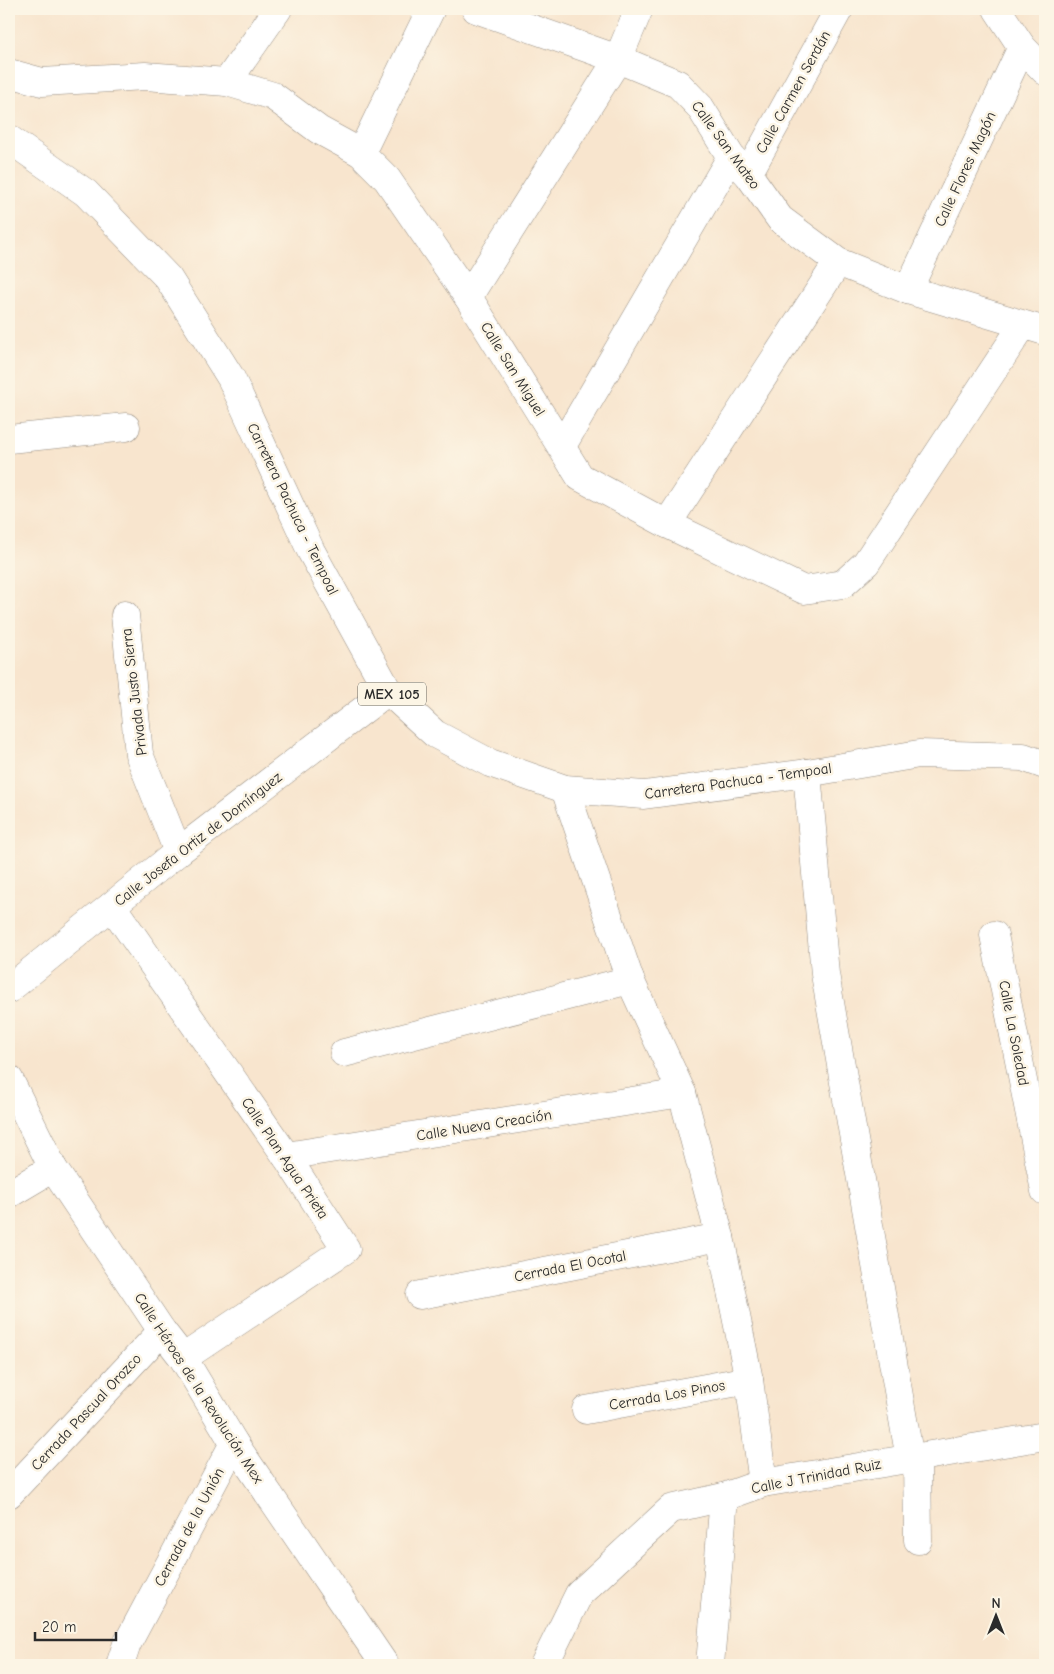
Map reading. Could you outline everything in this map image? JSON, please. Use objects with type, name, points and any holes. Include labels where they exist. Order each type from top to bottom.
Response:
[{"type":"street","points":[[227,82],[278,9]]},
{"type":"street","points":[[361,153],[431,9]]},
{"type":"street","name":"Calle San Mateo","points":[[476,9],[618,59],[678,84],[700,107],[739,166],[780,219],[838,262],[908,290],[1034,328]]},
{"type":"street","points":[[468,297],[618,59],[639,9]]},
{"type":"street","name":"Calle Carmen Serdán","points":[[562,446],[839,9]]},
{"type":"street","points":[[997,9],[1022,47],[1045,71]]},
{"type":"street","name":"Calle Flores Magón","points":[[908,290],[1022,47]]},
{"type":"street","name":"Calle San Miguel","points":[[9,73],[42,82],[145,76],[227,82],[274,96],[319,130],[361,153],[388,179],[468,297],[580,477],[667,524],[804,590],[843,584],[866,563],[1034,328]]},
{"type":"street","name":"Carretera Pachuca - Tempoal","points":[[9,139],[86,193],[168,278],[231,378],[310,551],[388,690],[435,734],[490,763],[566,789],[644,795],[807,773],[919,754],[1023,757],[1045,765]]},
{"type":"street","points":[[667,524],[838,262]]},
{"type":"street","points":[[9,439],[126,427]]},
{"type":"street","name":"Privada Justo Sierra","points":[[125,615],[139,754],[178,852]]},
{"type":"street","name":"Calle Josefa Ortiz de Domínguez","points":[[9,989],[178,852],[388,690]]},
{"type":"street","points":[[807,773],[825,974],[913,1458],[918,1540]]},
{"type":"street","points":[[566,789],[630,980],[682,1093],[720,1237],[749,1380],[763,1483]]},
{"type":"street","name":"Calle Plan Agua Prieta","points":[[112,906],[286,1156],[346,1249],[183,1358]]},
{"type":"street","name":"Calle La Soledad","points":[[994,934],[1045,1191]]},
{"type":"street","points":[[344,1052],[630,980]]},
{"type":"street","name":"Calle Héroes de la Revolución Mex","points":[[9,1079],[53,1168],[162,1330],[183,1358],[234,1443],[385,1665]]},
{"type":"street","name":"Calle Nueva Creación","points":[[286,1156],[682,1093]]},
{"type":"street","points":[[9,1194],[53,1168]]},
{"type":"street","name":"Cerrada El Ocotal","points":[[420,1295],[720,1237]]},
{"type":"street","name":"Cerrada Pascual Orozco","points":[[9,1494],[162,1330]]},
{"type":"street","name":"Cerrada Los Pinos","points":[[586,1410],[749,1380]]},
{"type":"street","name":"Calle J Trinidad Ruiz","points":[[544,1665],[579,1594],[671,1509],[724,1497],[763,1483],[1045,1436]]},
{"type":"street","name":"Cerrada de la Unión","points":[[120,1665],[127,1644],[234,1443]]},
{"type":"street","points":[[710,1665],[724,1497]]}]
